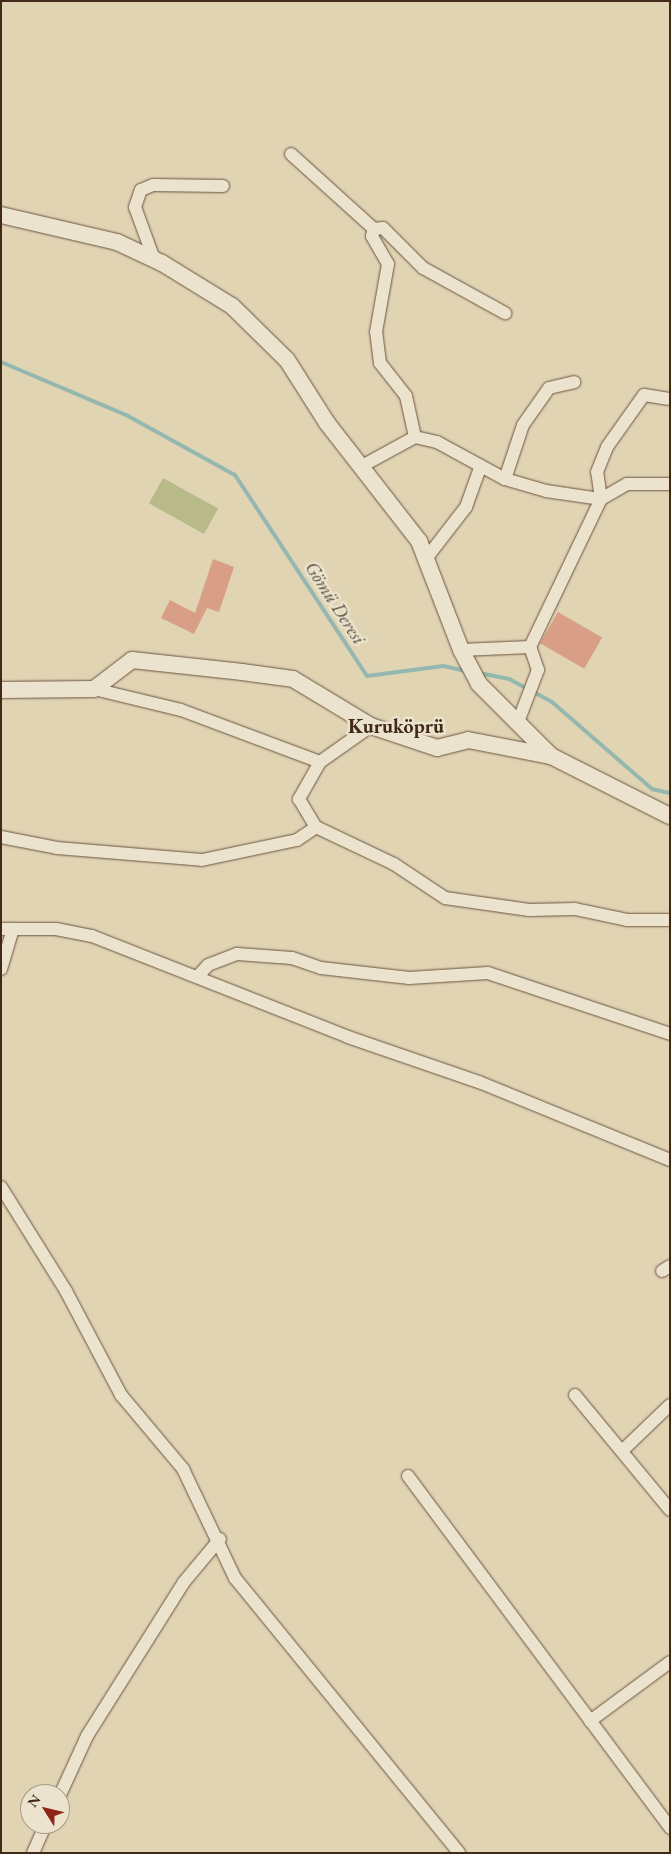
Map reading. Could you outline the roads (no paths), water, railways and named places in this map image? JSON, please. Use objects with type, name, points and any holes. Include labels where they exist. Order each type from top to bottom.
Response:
[{"type":"street","points":[[291,154],[374,229],[382,228],[423,268],[505,313]]},
{"type":"street","points":[[154,259],[135,207],[141,190],[153,185],[223,186]]},
{"type":"street","points":[[1,215],[116,242],[154,259],[232,306],[287,360],[327,423],[419,541],[460,650],[478,684],[550,756]]},
{"type":"street","points":[[374,229],[372,236],[388,264],[376,332],[380,363],[406,396],[415,437]]},
{"type":"street","points":[[505,479],[523,425],[549,388],[574,382]]},
{"type":"street","points":[[518,722],[538,670],[530,647],[601,499],[598,472],[607,448],[644,395],[668,399]]},
{"type":"street","points":[[362,466],[415,437],[437,442],[480,468],[505,479],[546,491],[601,499],[627,484],[670,484]]},
{"type":"street","points":[[426,560],[466,507],[480,468]]},
{"type":"street","points":[[460,650],[530,647]]},
{"type":"street","points":[[94,689],[132,660],[292,679],[371,726],[437,748],[468,740],[550,756],[670,816]]},
{"type":"street","points":[[1,690],[94,689],[181,710],[320,762]]},
{"type":"street","points":[[371,726],[320,762],[299,798],[316,827],[394,864],[445,898],[529,910],[576,909],[628,920],[670,920]]},
{"type":"street","points":[[1,837],[57,848],[202,860],[297,840],[316,827]]},
{"type":"street","points":[[1,969],[7,929],[92,936],[348,1037],[478,1082],[670,1160]]},
{"type":"street","points":[[197,976],[215,961],[238,954],[292,958],[321,968],[409,978],[488,973],[670,1034]]},
{"type":"street","points":[[1,1187],[66,1290],[121,1395],[183,1469],[220,1539],[235,1578],[459,1853]]},
{"type":"street","points":[[575,1395],[623,1450],[670,1510]]},
{"type":"street","points":[[623,1450],[670,1405]]},
{"type":"street","points":[[408,1476],[670,1828]]},
{"type":"street","points":[[65,1784],[87,1736],[184,1582],[220,1539]]},
{"type":"street","points":[[590,1721],[670,1662]]},
{"type":"street","points":[[33,1853],[42,1834]]},
{"type":"waterway","name":"Gömü Deresi","points":[[1,362],[128,416],[235,475],[367,676],[443,666],[467,671]]},
{"type":"waterway","name":"Gömü Deresi","points":[[479,673],[509,679],[552,702],[652,789],[670,793]]},
{"type":"district","name":"Kuruköprü","points":[[396,726]]}]
